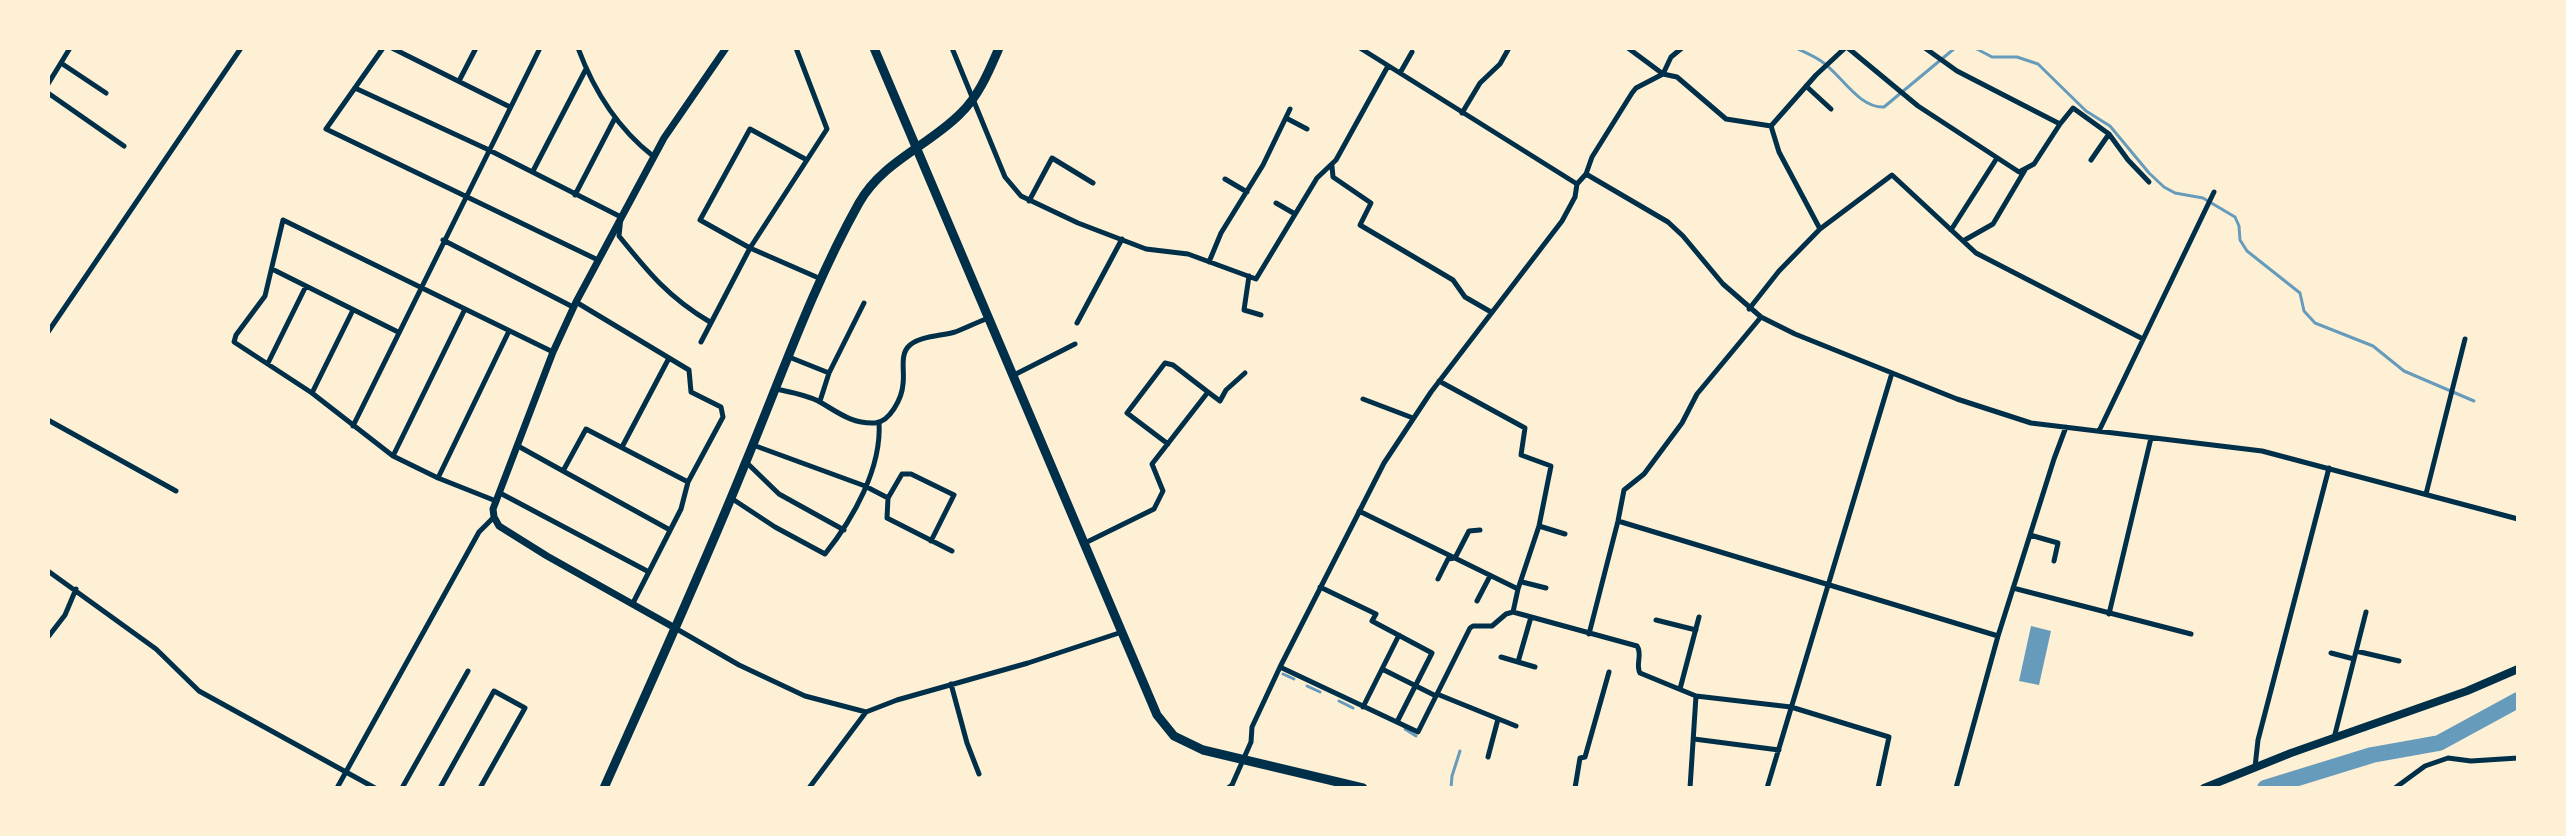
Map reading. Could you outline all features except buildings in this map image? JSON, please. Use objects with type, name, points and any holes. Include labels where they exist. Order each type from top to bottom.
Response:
[{"type":"main road","points":[[874,48],[1157,716],[1166,727],[1188,744],[1363,788]]},
{"type":"main road","points":[[604,788],[731,498],[821,279],[860,202],[884,171],[948,125],[973,99],[999,48]]},
{"type":"main road","points":[[2204,788],[2255,766],[2467,691],[2518,669]]},
{"type":"street","points":[[48,84],[70,48]]},
{"type":"street","points":[[48,332],[241,48]]},
{"type":"street","points":[[383,48],[326,129],[598,260]]},
{"type":"street","points":[[392,48],[510,107]]},
{"type":"street","points":[[459,81],[476,48]]},
{"type":"street","points":[[353,426],[443,240],[540,48]]},
{"type":"street","points":[[579,48],[595,88],[615,118],[637,143],[653,156]]},
{"type":"street","points":[[726,48],[671,126],[653,156],[574,305],[553,352],[496,501],[494,517],[499,526],[547,556],[739,665],[805,696],[866,712]]},
{"type":"street","points":[[701,342],[750,248],[827,129],[796,48]]},
{"type":"street","points":[[952,48],[1005,177],[1013,189],[1029,201],[1146,249],[1188,254],[1256,279],[1317,178],[1332,166],[1388,66]]},
{"type":"street","points":[[1462,113],[1480,84],[1500,63],[1509,48]]},
{"type":"street","points":[[1628,48],[1637,50],[1663,74],[1677,77],[1726,119],[1771,126]]},
{"type":"street","points":[[1228,788],[1232,785],[1251,742],[1252,727],[1320,587],[1359,511],[1413,418],[1562,221],[1575,197],[1576,184],[1586,174],[1592,157],[1632,93],[1636,88],[1663,74],[1671,57],[1682,48]]},
{"type":"street","points":[[1771,126],[1806,86],[1846,48],[1906,96],[2019,172],[2034,164],[2073,108],[2109,134],[2128,160],[2150,182]]},
{"type":"street","points":[[1925,48],[1945,63],[2060,124]]},
{"type":"street","points":[[1365,49],[1400,74],[1576,184]]},
{"type":"street","points":[[1400,74],[1412,52]]},
{"type":"street","points":[[61,63],[106,93]]},
{"type":"street","points":[[533,171],[586,69]]},
{"type":"street","points":[[1806,86],[1831,109]]},
{"type":"street","points":[[356,88],[533,171],[575,195],[621,217]]},
{"type":"street","points":[[48,93],[124,146]]},
{"type":"street","points":[[1209,262],[1221,233],[1263,165],[1290,110]]},
{"type":"street","points":[[575,195],[615,118]]},
{"type":"street","points":[[1286,118],[1307,129]]},
{"type":"street","points":[[1771,126],[1779,152],[1820,229]]},
{"type":"street","points":[[807,160],[750,129],[700,220],[750,248],[821,279]]},
{"type":"street","points":[[2091,160],[2109,134]]},
{"type":"street","points":[[1951,230],[1997,158]]},
{"type":"street","points":[[1029,201],[1052,159],[1093,183]]},
{"type":"street","points":[[1332,166],[1333,177],[1371,203],[1360,225],[1453,280],[1465,297],[1491,312]]},
{"type":"street","points":[[1964,241],[1994,224],[2025,170]]},
{"type":"street","points":[[1586,174],[1668,222],[1683,236],[1723,284],[1749,309],[1761,317],[1795,334],[1892,373],[2015,419],[2262,451],[2518,519]]},
{"type":"street","points":[[1749,309],[1779,272],[1820,229],[1892,174],[1983,257],[2143,339]]},
{"type":"street","points":[[1225,179],[1247,192]]},
{"type":"street","points":[[2099,431],[2212,194]]},
{"type":"street","points":[[1276,203],[1295,214]]},
{"type":"street","points":[[621,217],[619,236],[658,285],[689,310],[710,322]]},
{"type":"street","points":[[496,501],[438,478],[393,456],[312,393],[234,342],[236,335],[265,296],[283,220],[553,352]]},
{"type":"street","points":[[1077,323],[1122,239]]},
{"type":"street","points":[[443,240],[574,305],[689,370],[691,392],[721,407],[723,417],[688,482],[681,509],[633,603]]},
{"type":"street","points":[[272,269],[398,332]]},
{"type":"street","points":[[1250,276],[1244,310],[1261,315]]},
{"type":"street","points":[[268,363],[306,286]]},
{"type":"street","points":[[820,401],[829,373],[864,303]]},
{"type":"street","points":[[312,393],[353,309]]},
{"type":"street","points":[[393,456],[465,309]]},
{"type":"street","points":[[1590,634],[1624,490],[1644,474],[1682,423],[1697,394],[1761,317]]},
{"type":"street","points":[[776,389],[820,401],[841,416],[867,423],[879,423],[890,414],[898,400],[903,386],[903,359],[911,345],[917,341],[956,332],[989,318]]},
{"type":"street","points":[[438,478],[509,331]]},
{"type":"street","points":[[2426,494],[2465,339]]},
{"type":"street","points":[[1014,375],[1075,344]]},
{"type":"street","points":[[789,357],[829,373]]},
{"type":"street","points":[[622,447],[669,358]]},
{"type":"street","points":[[1168,444],[1127,413],[1165,363],[1173,365],[1220,401],[1226,390],[1245,373]]},
{"type":"street","points":[[1767,788],[1892,373]]},
{"type":"street","points":[[1439,381],[1525,428],[1521,455],[1551,466],[1539,526],[1513,612]]},
{"type":"street","points":[[1085,543],[1154,509],[1162,490],[1152,464],[1208,392]]},
{"type":"street","points":[[1364,399],[1413,418]]},
{"type":"street","points":[[49,423],[176,491]]},
{"type":"street","points":[[731,498],[775,527],[825,554],[844,530],[865,486],[877,454],[880,438],[879,423]]},
{"type":"street","points":[[1956,788],[1998,636],[2066,427]]},
{"type":"street","points":[[563,471],[586,429],[688,482]]},
{"type":"street","points":[[2109,614],[2151,438]]},
{"type":"street","points":[[753,445],[865,486],[888,498]]},
{"type":"street","points":[[518,446],[670,530]]},
{"type":"street","points":[[746,462],[779,494],[844,530]]},
{"type":"street","points":[[2255,766],[2258,740],[2329,468]]},
{"type":"street","points":[[931,541],[954,495],[911,474],[902,474],[888,498],[886,518],[931,541],[952,551]]},
{"type":"street","points":[[500,493],[649,572]]},
{"type":"street","points":[[1359,511],[1518,590]]},
{"type":"street","points":[[337,788],[479,532],[494,517]]},
{"type":"street","points":[[1618,521],[1998,636]]},
{"type":"street","points":[[1539,526],[1565,534]]},
{"type":"street","points":[[1455,558],[1469,531],[1480,530]]},
{"type":"street","points":[[2030,535],[2058,543],[2054,561]]},
{"type":"street","points":[[1438,579],[1448,559],[1455,558]]},
{"type":"street","points":[[48,571],[156,649],[200,691],[375,788]]},
{"type":"street","points":[[1477,601],[1490,576]]},
{"type":"street","points":[[1522,582],[1546,588]]},
{"type":"street","points":[[1320,587],[1376,614],[1372,621],[1432,653],[1396,722]]},
{"type":"street","points":[[2013,588],[2191,634]]},
{"type":"street","points":[[48,637],[65,615],[76,590]]},
{"type":"street","points":[[1280,668],[1418,732],[1470,628],[1492,626],[1506,614],[1513,612],[1637,646],[1640,650],[1638,669],[1640,672],[1695,696],[1791,707],[1889,737],[1878,788]]},
{"type":"street","points":[[2334,738],[2366,612]]},
{"type":"street","points":[[1518,662],[1531,617]]},
{"type":"street","points":[[1680,689],[1699,617]]},
{"type":"street","points":[[1656,620],[1696,630]]},
{"type":"street","points":[[809,788],[866,712],[897,700],[1028,663],[1122,632]]},
{"type":"street","points":[[1363,707],[1399,635]]},
{"type":"street","points":[[2356,651],[2399,661]]},
{"type":"street","points":[[2331,653],[2354,659]]},
{"type":"street","points":[[1501,657],[1535,667]]},
{"type":"street","points":[[1382,669],[1436,695],[1516,726]]},
{"type":"street","points":[[402,788],[468,671]]},
{"type":"street","points":[[1575,788],[1580,758],[1585,757],[1609,672]]},
{"type":"street","points":[[951,684],[967,743],[979,774]]},
{"type":"street","points":[[440,788],[494,691],[525,708],[480,788]]},
{"type":"street","points":[[1690,788],[1695,696]]},
{"type":"street","points":[[1488,757],[1498,719]]},
{"type":"street","points":[[1694,739],[1779,750]]},
{"type":"street","points":[[2395,788],[2425,766],[2448,758],[2490,760],[2518,758]]},
{"type":"water","points":[[2031,626],[2051,631],[2039,685],[2019,681]]},
{"type":"waterway","points":[[1796,48],[1821,61],[1866,102],[1884,107],[1955,48]]},
{"type":"waterway","points":[[1975,48],[1992,57],[2017,57],[2038,64],[2086,111],[2110,126],[2149,173],[2164,187],[2175,193],[2203,198],[2235,217],[2239,226],[2240,240],[2247,251],[2300,293],[2304,311],[2315,323],[2373,346],[2404,371],[2474,401]]},
{"type":"waterway","points":[[1283,674],[1294,679]]},
{"type":"waterway","points":[[1307,686],[1320,692]]},
{"type":"waterway","points":[[2265,788],[2372,755],[2439,743],[2518,700]]},
{"type":"waterway","points":[[1339,701],[1353,708]]},
{"type":"waterway","points":[[1405,729],[1416,736]]},
{"type":"waterway","points":[[1451,788],[1452,776],[1460,751]]}]
